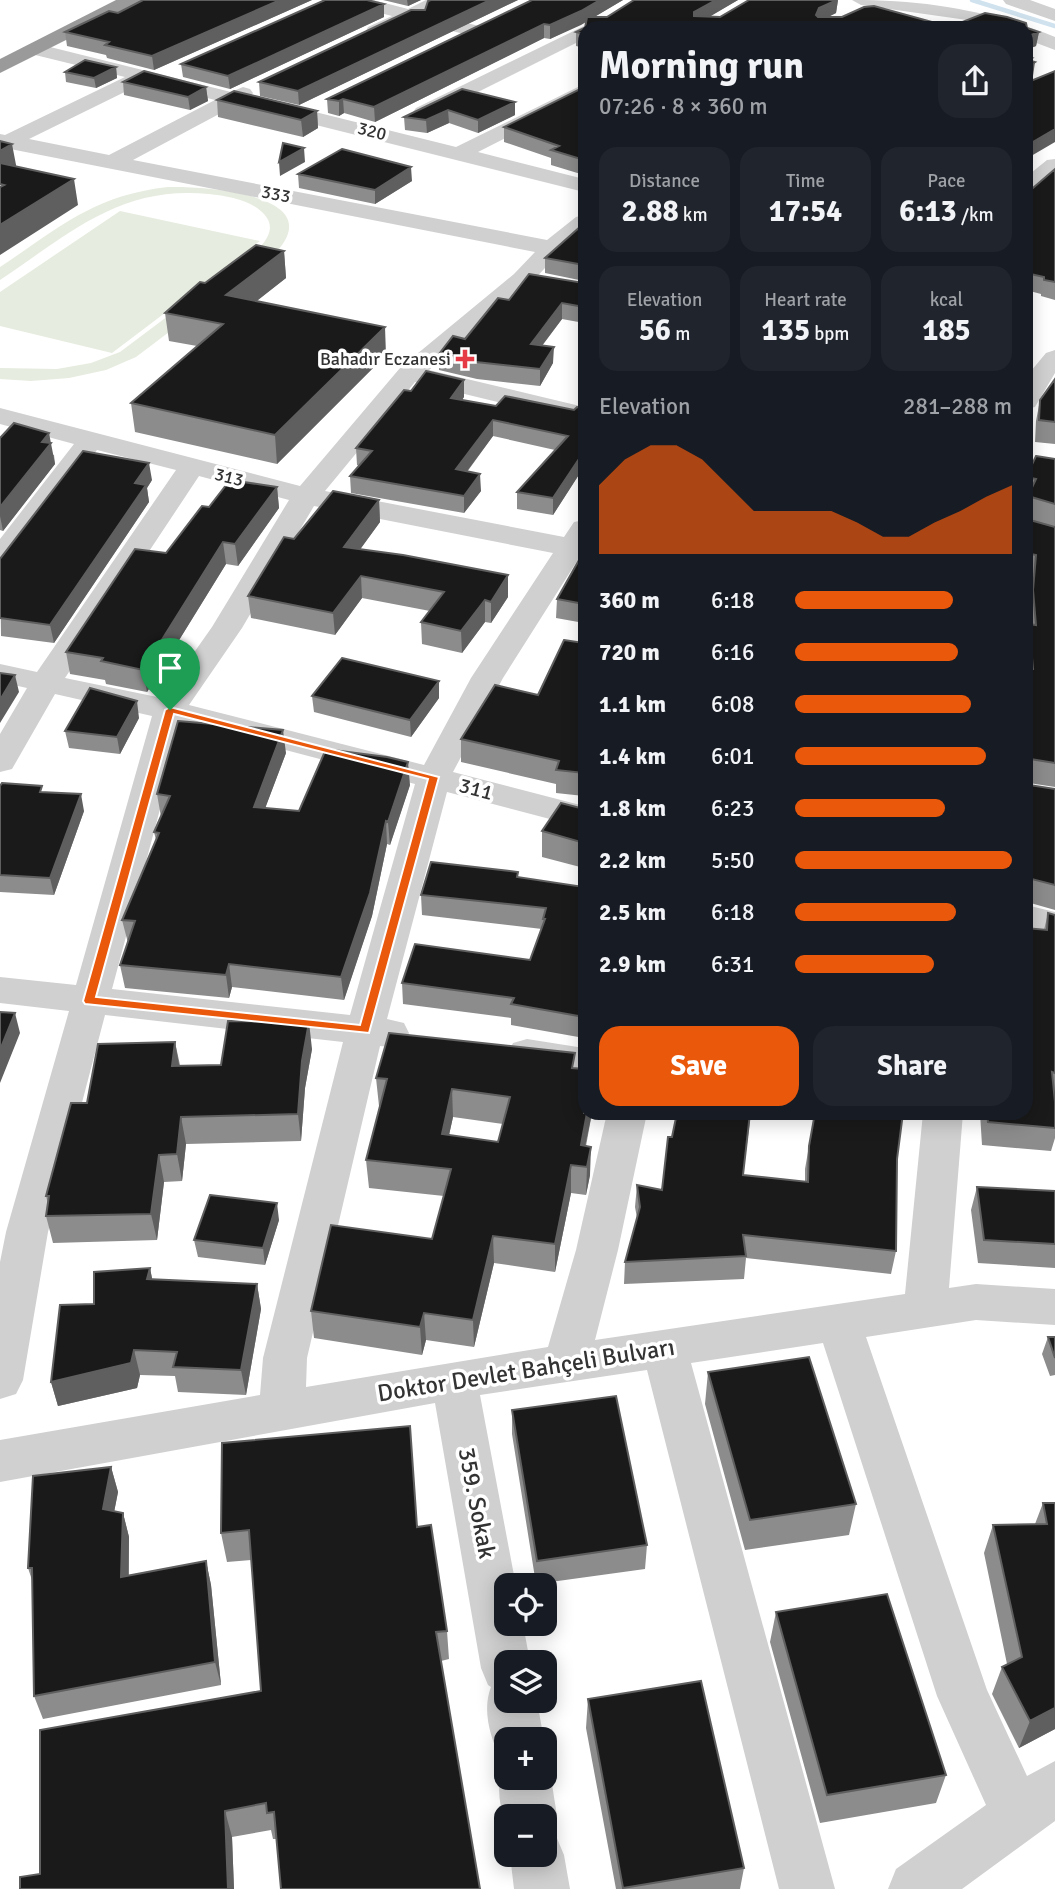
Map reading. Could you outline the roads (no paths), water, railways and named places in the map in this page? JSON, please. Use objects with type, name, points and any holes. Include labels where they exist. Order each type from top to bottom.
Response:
[{"type":"highway","points":[[0,66],[131,0]]},
{"type":"street","points":[[351,0],[573,56]]},
{"type":"street","points":[[360,38],[441,0]]},
{"type":"street","points":[[966,21],[1019,1],[1055,15]]},
{"type":"street","points":[[846,18],[869,2],[977,16],[993,21]]},
{"type":"street","points":[[452,43],[502,18]]},
{"type":"street","points":[[354,145],[578,35]]},
{"type":"street","points":[[1033,35],[1055,44]]},
{"type":"street","name":"320","points":[[34,49],[377,132],[578,184]]},
{"type":"street","points":[[4,141],[152,77],[184,67]]},
{"type":"street","points":[[114,161],[260,85]]},
{"type":"street","points":[[460,153],[578,93]]},
{"type":"street","points":[[303,114],[328,102]]},
{"type":"street","name":"333","points":[[4,141],[551,248]]},
{"type":"street","points":[[1033,179],[1055,165]]},
{"type":"street","points":[[271,193],[295,179]]},
{"type":"street","points":[[1033,184],[1055,188]]},
{"type":"street","points":[[0,1380],[14,1231],[89,1001],[170,710],[227,628],[306,496],[409,373],[534,281],[551,248],[578,227]]},
{"type":"street","points":[[1033,389],[1044,369]]},
{"type":"street","points":[[409,373],[578,414]]},
{"type":"street","name":"313","points":[[0,416],[306,496],[578,542]]},
{"type":"street","points":[[0,558],[92,440]]},
{"type":"street","points":[[0,762],[46,682],[191,468]]},
{"type":"street","points":[[282,1409],[285,1358],[365,1030],[433,777],[487,678],[578,545]]},
{"type":"street","name":"311","points":[[0,673],[170,710],[578,815]]},
{"type":"street","points":[[1033,918],[1055,925]]},
{"type":"street","points":[[0,989],[419,1038]]},
{"type":"street","points":[[488,1048],[578,1061]]},
{"type":"street","points":[[566,1363],[597,1250],[626,1120]]},
{"type":"street","points":[[925,1310],[942,1120]]},
{"type":"street","name":"Doktor Devlet Bahçeli Bulvarı","points":[[0,1461],[454,1380],[925,1310],[976,1303],[1055,1307]]},
{"type":"street","points":[[839,1323],[963,1696],[1036,1802],[916,1889]]},
{"type":"street","points":[[664,1349],[807,1889]]},
{"type":"street","name":"359. Sokak","points":[[454,1380],[503,1650]]},
{"type":"street","points":[[539,1867],[542,1889]]},
{"type":"waterway","points":[[972,0],[1055,26]]},
{"type":"place","name":"Bahadır Eczanesi","points":[[465,359]]}]
